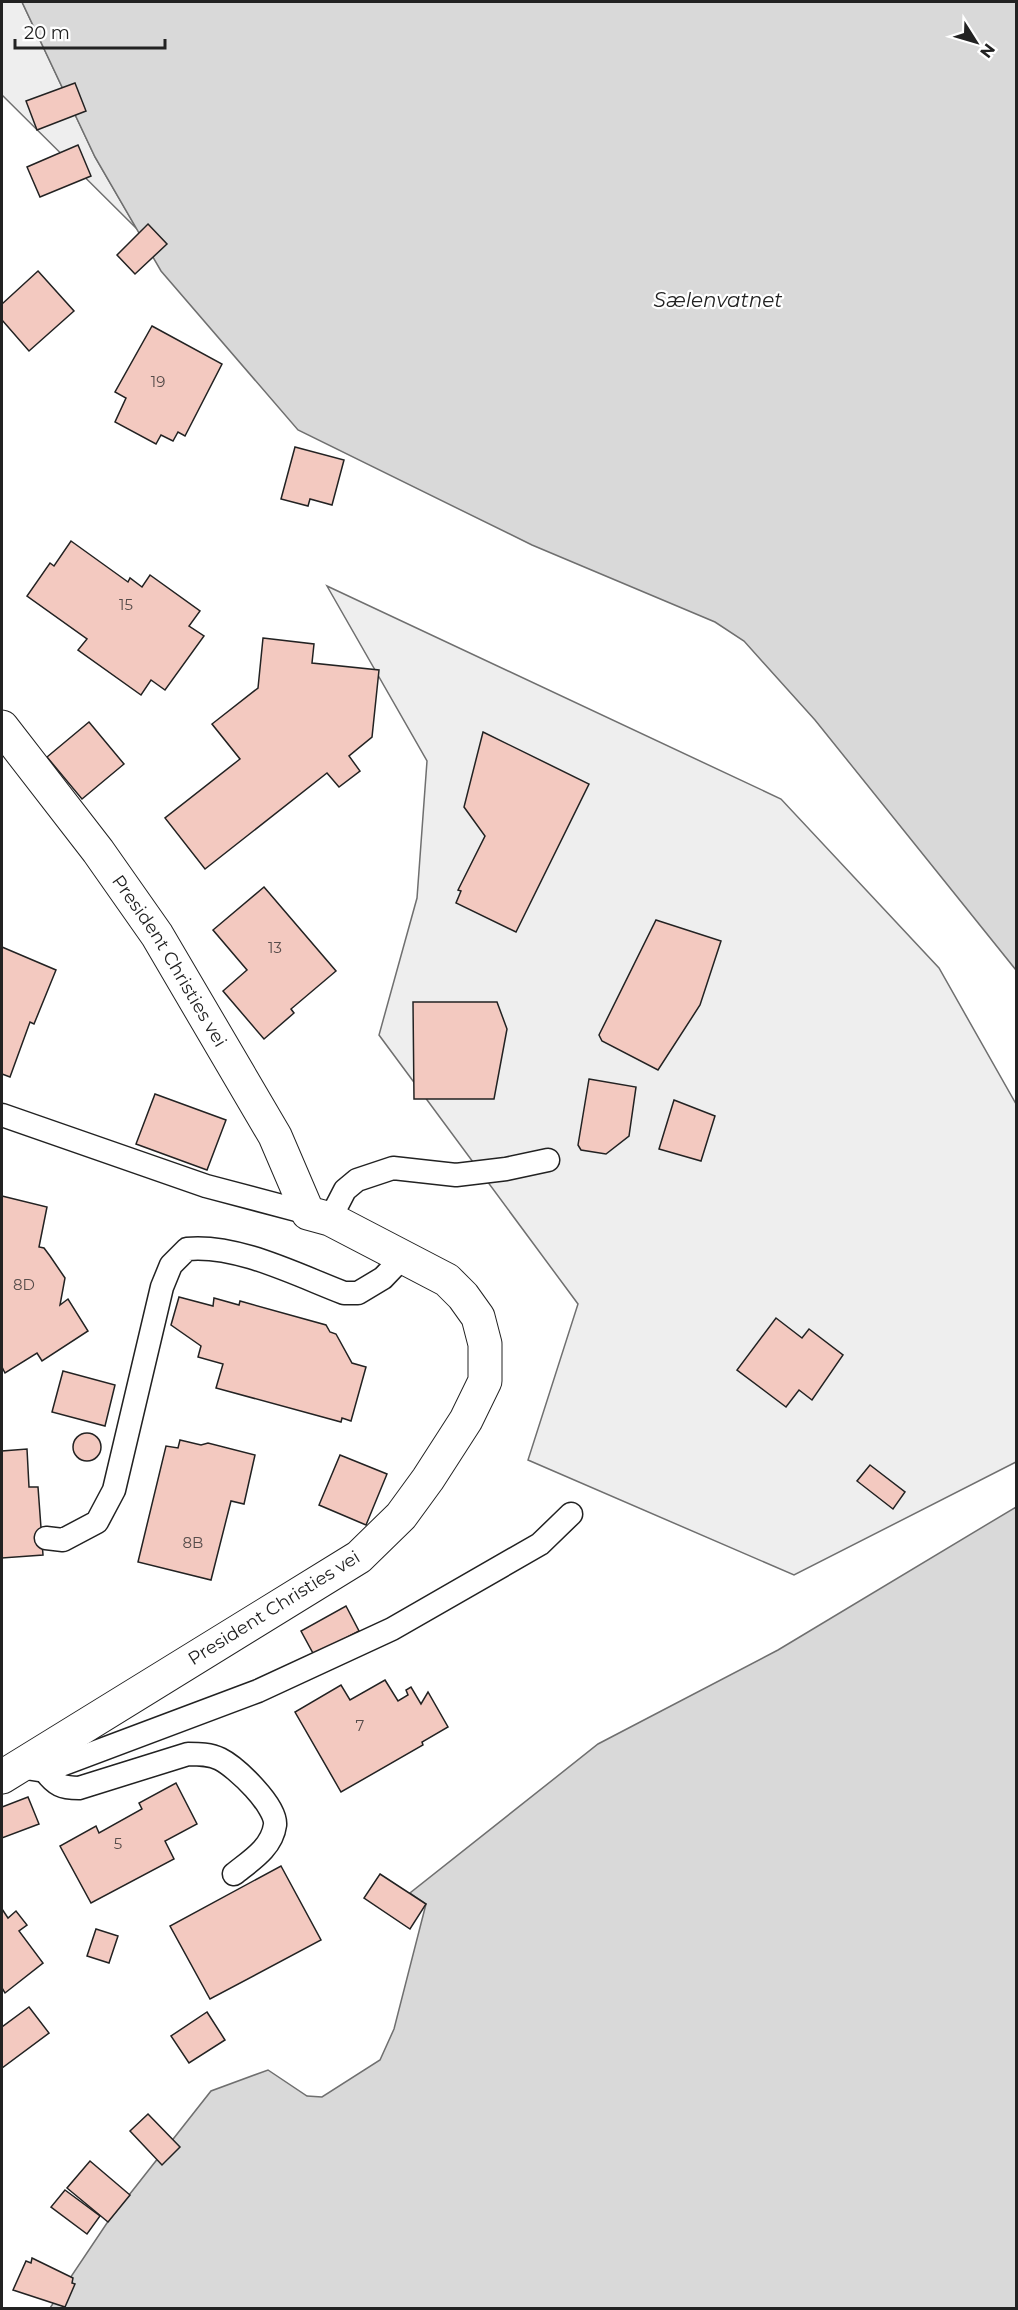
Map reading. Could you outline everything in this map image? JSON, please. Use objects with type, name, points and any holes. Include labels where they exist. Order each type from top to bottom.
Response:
[{"type":"street","name":"President Christies vei","points":[[2,727],[98,851],[157,934],[319,1216],[404,1256],[447,1280],[463,1296],[478,1317],[485,1344],[485,1381],[466,1420],[429,1479],[402,1516],[358,1557],[22,1772]]},
{"type":"lane","name":"President Christies vei","points":[[2,1115],[206,1186],[319,1216]]},
{"type":"lane","points":[[319,1216],[357,1180],[393,1168],[456,1175],[506,1169],[548,1160]]},
{"type":"lane","points":[[46,1538],[63,1540],[97,1522],[114,1490],[162,1287],[171,1265],[187,1249],[205,1247],[232,1251],[344,1293],[358,1293],[383,1278],[404,1256]]},
{"type":"lane","points":[[22,1772],[258,1691],[392,1629],[540,1544],[571,1514]]},
{"type":"lane","points":[[22,1772],[52,1781],[62,1788],[79,1788],[188,1754],[205,1754],[220,1759],[236,1770],[264,1800],[273,1814],[275,1825],[263,1850],[234,1874]]},
{"type":"shaded area","points":[[2,2],[22,2],[95,157],[137,229],[2,95]]},
{"type":"shaded area","points":[[327,586],[781,799],[939,968],[1016,1104],[1016,1462],[794,1575],[528,1460],[578,1304],[379,1035],[417,898],[427,761]]},
{"type":"water","name":"Sælenvatnet","points":[[22,2],[1016,2],[1016,970],[815,720],[744,641],[715,622],[532,545],[298,430],[161,271],[95,157]]},
{"type":"water","points":[[1016,1507],[1016,2308],[50,2308],[107,2223],[211,2091],[268,2070],[307,2096],[322,2097],[380,2060],[394,2029],[426,1904],[410,1893],[598,1744],[778,1650]]},
{"type":"building","points":[[75,83],[86,111],[37,130],[26,101]]},
{"type":"building","points":[[78,145],[91,176],[40,197],[27,167]]},
{"type":"building","points":[[148,224],[167,244],[135,274],[117,255]]},
{"type":"building","points":[[38,271],[74,311],[29,351],[2,320],[2,304]]},
{"type":"building","points":[[152,326],[222,364],[185,436],[178,432],[173,441],[161,435],[156,444],[115,422],[126,398],[115,392]]},
{"type":"building","points":[[295,447],[344,460],[332,505],[310,499],[308,506],[281,499]]},
{"type":"building","points":[[71,541],[128,582],[130,578],[142,587],[150,575],[200,611],[189,626],[204,636],[165,690],[151,680],[141,695],[78,650],[87,639],[27,596],[50,563],[54,566]]},
{"type":"building","points":[[263,638],[314,644],[312,663],[379,670],[372,737],[349,756],[360,771],[339,787],[327,773],[205,869],[165,818],[240,759],[212,724],[258,688]]},
{"type":"building","points":[[89,722],[124,764],[82,799],[47,757]]},
{"type":"building","points":[[483,732],[589,784],[516,932],[456,903],[461,891],[458,890],[485,836],[464,807]]},
{"type":"building","points":[[264,887],[336,971],[291,1009],[294,1013],[264,1039],[223,991],[247,970],[213,930]]},
{"type":"building","points":[[656,920],[721,941],[700,1005],[658,1070],[602,1041],[599,1035]]},
{"type":"building","points":[[2,947],[56,970],[34,1024],[30,1022],[10,1077],[2,1074]]},
{"type":"building","points":[[413,1002],[497,1002],[507,1029],[494,1099],[414,1099]]},
{"type":"building","points":[[589,1079],[636,1087],[629,1136],[606,1154],[581,1150],[578,1145]]},
{"type":"building","points":[[155,1094],[226,1120],[207,1170],[136,1144]]},
{"type":"building","points":[[674,1100],[715,1116],[701,1161],[659,1149]]},
{"type":"building","points":[[2,1196],[47,1207],[39,1247],[44,1248],[65,1278],[60,1305],[68,1299],[88,1331],[42,1361],[37,1353],[5,1373],[2,1367]]},
{"type":"building","points":[[179,1297],[213,1306],[214,1298],[239,1305],[240,1301],[326,1325],[330,1332],[336,1334],[352,1363],[366,1367],[351,1421],[342,1418],[341,1422],[216,1388],[223,1364],[198,1357],[201,1346],[171,1325]]},
{"type":"building","points":[[776,1318],[802,1338],[809,1329],[843,1355],[812,1400],[799,1390],[786,1407],[737,1370]]},
{"type":"building","points":[[63,1371],[115,1385],[105,1426],[52,1412]]},
{"type":"building","points":[[87,1433],[97,1437],[101,1447],[97,1457],[87,1461],[77,1457],[73,1447],[77,1437]]},
{"type":"building","points":[[180,1440],[201,1445],[208,1443],[255,1455],[244,1504],[231,1501],[211,1580],[138,1562],[166,1446],[178,1448]]},
{"type":"building","points":[[27,1449],[29,1487],[38,1487],[43,1555],[2,1558],[2,1451]]},
{"type":"building","points":[[340,1455],[387,1474],[366,1525],[319,1505]]},
{"type":"building","points":[[870,1465],[905,1492],[893,1509],[857,1481]]},
{"type":"building","points":[[346,1606],[359,1631],[314,1655],[301,1631]]},
{"type":"building","points":[[385,1680],[398,1701],[408,1695],[406,1690],[411,1687],[421,1704],[428,1692],[448,1727],[422,1742],[423,1745],[341,1792],[295,1712],[341,1685],[350,1700]]},
{"type":"building","points":[[176,1783],[197,1824],[165,1841],[174,1859],[91,1903],[60,1846],[96,1826],[99,1833],[142,1809],[139,1803]]},
{"type":"building","points":[[28,1797],[39,1824],[2,1838],[2,1807]]},
{"type":"building","points":[[281,1866],[321,1940],[210,1999],[170,1926]]},
{"type":"building","points":[[380,1874],[426,1904],[410,1929],[364,1898]]},
{"type":"building","points":[[2,1909],[8,1918],[16,1911],[27,1925],[19,1931],[43,1963],[5,1993],[2,1988]]},
{"type":"building","points":[[96,1929],[118,1936],[109,1963],[87,1956]]},
{"type":"building","points":[[29,2007],[49,2033],[2,2068],[2,2027]]},
{"type":"building","points":[[207,2012],[225,2040],[189,2063],[171,2036]]},
{"type":"building","points":[[148,2114],[180,2147],[162,2165],[130,2131]]},
{"type":"building","points":[[90,2161],[130,2195],[108,2222],[67,2188]]},
{"type":"building","points":[[65,2190],[100,2216],[87,2234],[51,2207]]},
{"type":"building","points":[[32,2258],[73,2278],[72,2283],[75,2284],[65,2307],[13,2290],[26,2261],[31,2263]]}]
